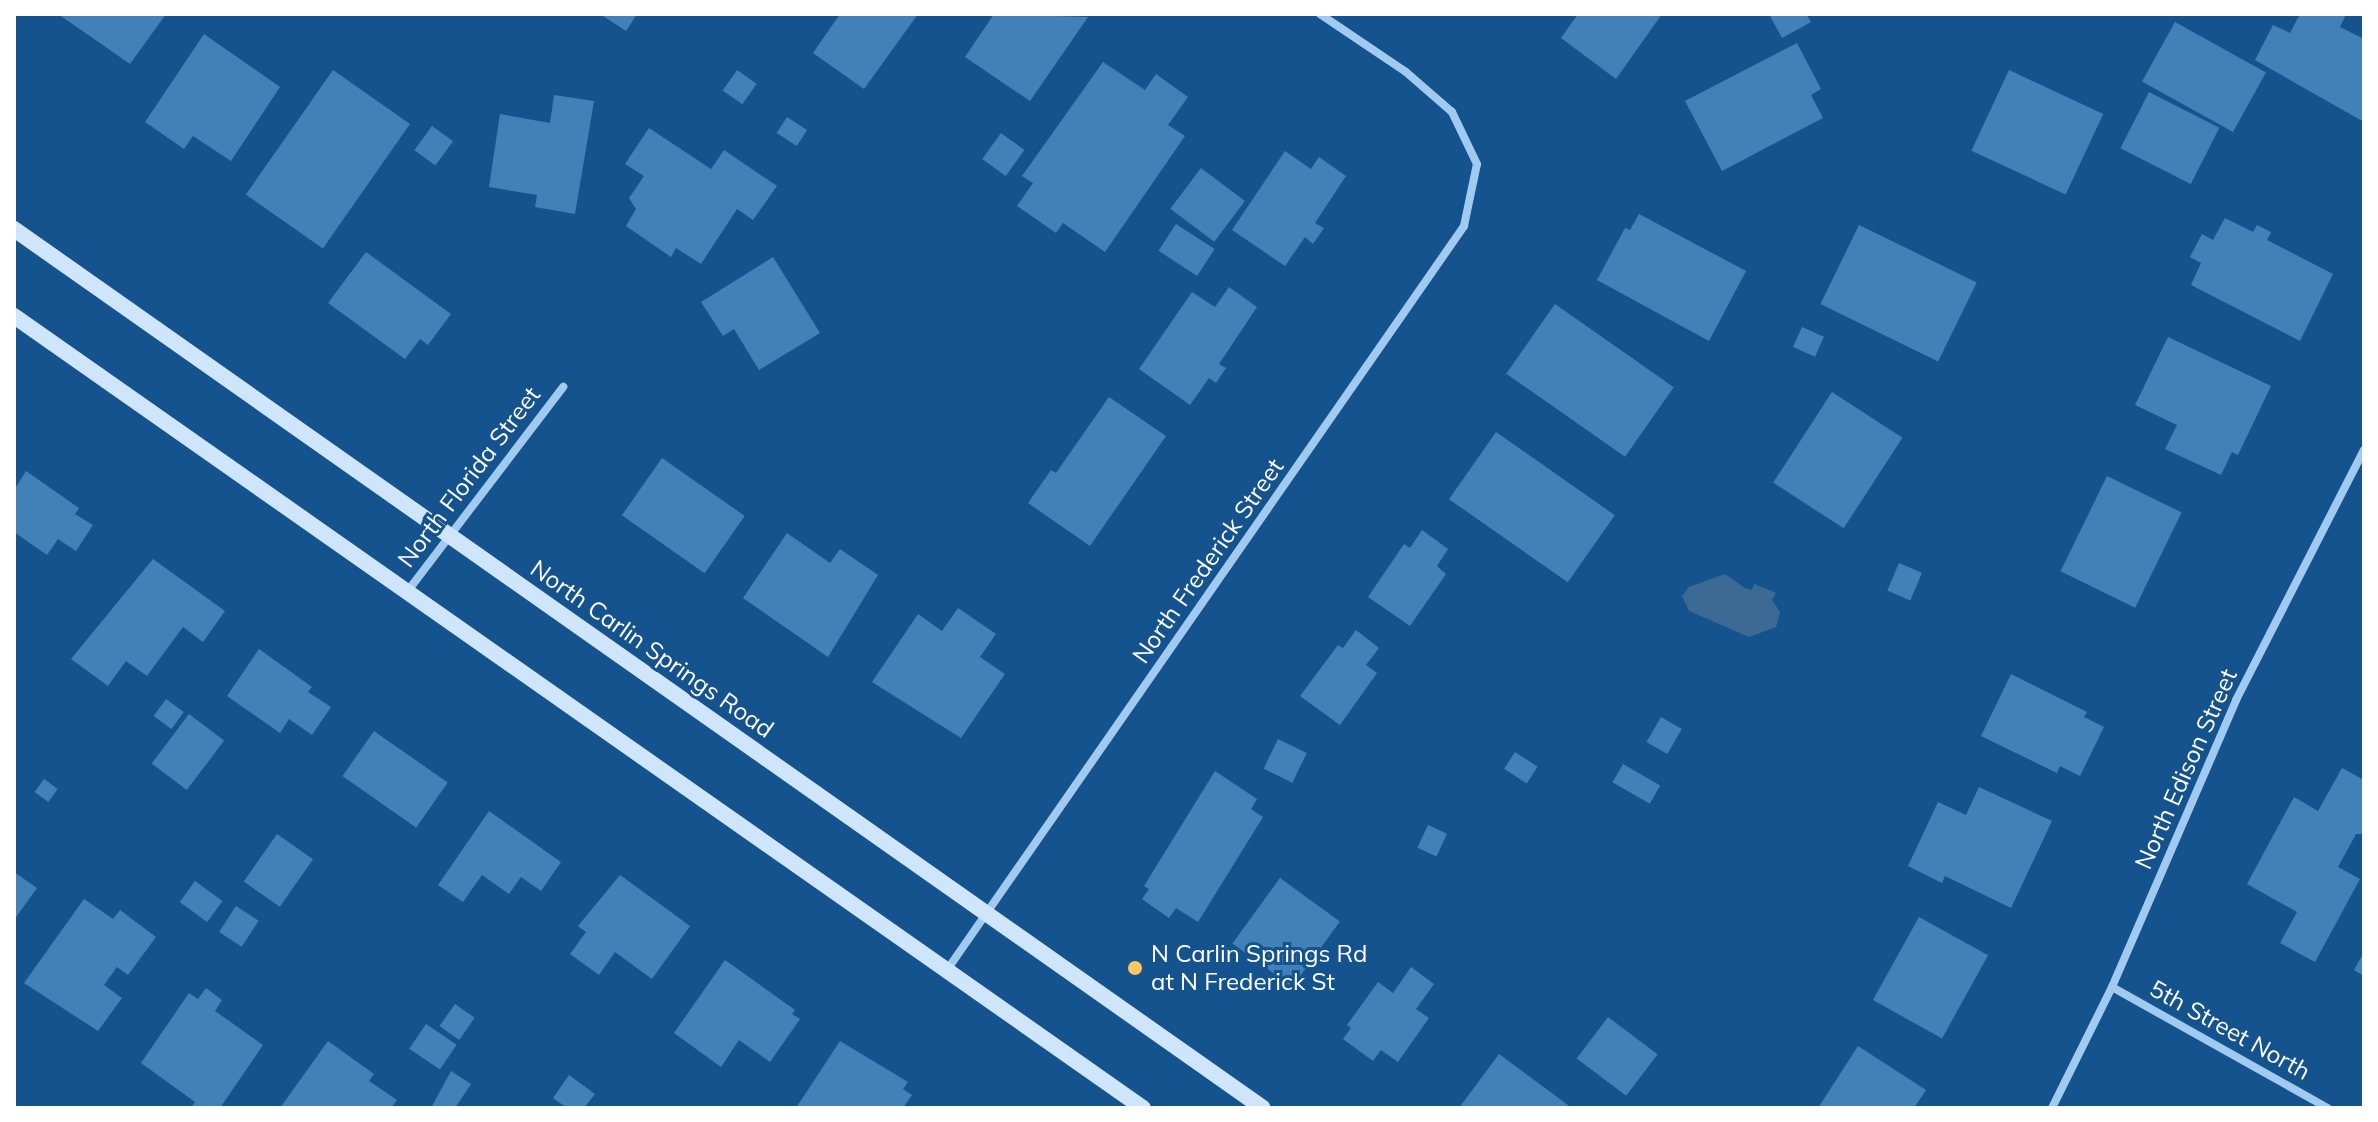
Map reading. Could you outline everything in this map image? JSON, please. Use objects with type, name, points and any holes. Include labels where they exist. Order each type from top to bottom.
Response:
[{"type":"main road","name":"North Carlin Springs Road","points":[[14,229],[1263,1108]]},
{"type":"main road","points":[[14,316],[1143,1108]]},
{"type":"street","name":"North Frederick Street","points":[[947,970],[1464,226],[1477,164],[1452,112],[1406,72],[1320,14]]},
{"type":"street","name":"North Florida Street","points":[[407,592],[563,387]]},
{"type":"street","name":"North Edison Street","points":[[2052,1108],[2112,987],[2236,700],[2364,450]]},
{"type":"street","name":"5th Street North","points":[[2112,987],[2328,1108]]},
{"type":"water","points":[[1725,574],[1745,588],[1752,590],[1754,584],[1776,593],[1772,600],[1780,612],[1776,627],[1749,637],[1689,611],[1682,596],[1689,587]]},
{"type":"building","points":[[58,14],[166,14],[130,64]]},
{"type":"building","points":[[600,14],[637,14],[626,31]]},
{"type":"building","points":[[840,14],[918,14],[864,89],[813,53]]},
{"type":"building","points":[[994,14],[1088,17],[1030,101],[965,57]]},
{"type":"building","points":[[1578,14],[1662,14],[1616,79],[1561,38]]},
{"type":"building","points":[[1806,14],[1811,22],[1782,38],[1770,16]]},
{"type":"building","points":[[2300,14],[2346,14],[2340,27],[2364,39],[2364,122],[2255,60],[2273,25],[2290,33]]},
{"type":"building","points":[[2175,22],[2266,72],[2233,132],[2142,81]]},
{"type":"building","points":[[204,34],[280,87],[231,161],[193,136],[184,149],[145,122]]},
{"type":"building","points":[[1797,43],[1821,89],[1811,95],[1823,118],[1722,171],[1685,101]]},
{"type":"building","points":[[1103,62],[1145,90],[1156,74],[1188,97],[1168,125],[1185,136],[1105,252],[1063,223],[1056,233],[1017,206],[1033,183],[1022,176]]},
{"type":"building","points":[[333,70],[410,124],[323,248],[246,195]]},
{"type":"building","points":[[737,70],[757,84],[742,104],[723,90]]},
{"type":"building","points":[[2009,70],[2103,114],[2066,195],[1971,151]]},
{"type":"building","points":[[2149,92],[2219,128],[2191,184],[2120,148]]},
{"type":"building","points":[[554,95],[594,101],[575,214],[535,207],[537,195],[489,187],[500,114],[550,123]]},
{"type":"building","points":[[787,117],[807,130],[797,146],[777,133]]},
{"type":"building","points":[[432,126],[453,141],[435,166],[414,150]]},
{"type":"building","points":[[649,128],[711,169],[724,150],[777,186],[753,220],[737,209],[701,264],[676,248],[671,257],[626,226],[636,209],[629,198],[644,176],[625,164]]},
{"type":"building","points":[[1001,133],[1024,150],[1006,176],[982,159]]},
{"type":"building","points":[[1285,151],[1311,169],[1319,157],[1346,176],[1315,223],[1324,228],[1313,244],[1305,237],[1285,266],[1232,230]]},
{"type":"building","points":[[1201,168],[1245,201],[1214,242],[1170,209]]},
{"type":"building","points":[[1639,214],[1746,271],[1709,341],[1597,280],[1625,228],[1630,230]]},
{"type":"building","points":[[2225,218],[2253,232],[2257,225],[2271,232],[2267,240],[2333,274],[2300,341],[2191,285],[2201,263],[2190,257],[2202,234],[2213,240]]},
{"type":"building","points":[[1176,224],[1215,249],[1197,276],[1159,251]]},
{"type":"building","points":[[1859,225],[1977,282],[1938,362],[1820,304]]},
{"type":"building","points":[[366,252],[451,314],[428,345],[420,339],[405,359],[328,303]]},
{"type":"building","points":[[773,257],[820,333],[759,370],[734,329],[723,336],[701,302]]},
{"type":"building","points":[[1229,287],[1257,307],[1219,364],[1226,368],[1216,383],[1209,378],[1190,405],[1139,369],[1192,292],[1215,307]]},
{"type":"building","points":[[1555,304],[1674,387],[1625,457],[1506,374]]},
{"type":"building","points":[[1802,327],[1824,337],[1815,357],[1793,347]]},
{"type":"building","points":[[2168,337],[2271,386],[2238,455],[2232,452],[2221,475],[2165,449],[2177,425],[2135,405]]},
{"type":"building","points":[[1832,392],[1902,438],[1844,528],[1773,483]]},
{"type":"building","points":[[1109,397],[1166,436],[1090,546],[1028,503],[1051,470],[1056,473]]},
{"type":"building","points":[[1496,432],[1615,515],[1568,582],[1449,499]]},
{"type":"building","points":[[662,458],[745,516],[705,573],[622,515]]},
{"type":"building","points":[[26,471],[79,508],[75,514],[93,525],[76,551],[58,539],[47,555],[14,532],[14,490]]},
{"type":"building","points":[[2107,476],[2182,512],[2135,608],[2061,571]]},
{"type":"building","points":[[1422,530],[1448,549],[1437,566],[1446,574],[1410,626],[1368,597],[1404,544],[1410,548]]},
{"type":"building","points":[[787,533],[830,563],[840,549],[878,575],[828,657],[743,598]]},
{"type":"building","points":[[153,559],[225,611],[203,642],[183,627],[147,676],[126,661],[108,686],[71,659]]},
{"type":"building","points":[[1899,563],[1922,573],[1910,600],[1887,591]]},
{"type":"building","points":[[958,608],[996,634],[980,657],[1005,674],[961,738],[872,682],[918,614],[942,631]]},
{"type":"building","points":[[1356,630],[1379,648],[1366,665],[1377,673],[1340,725],[1300,696],[1338,645],[1343,648]]},
{"type":"building","points":[[259,649],[312,687],[308,692],[331,707],[312,735],[289,719],[280,733],[227,696]]},
{"type":"building","points":[[2011,674],[2087,712],[2084,717],[2104,727],[2080,776],[2060,766],[2057,773],[1981,736]]},
{"type":"building","points":[[166,699],[184,712],[171,729],[154,716]]},
{"type":"building","points":[[189,714],[224,740],[187,790],[152,764]]},
{"type":"building","points":[[1661,717],[1682,729],[1667,754],[1646,742]]},
{"type":"building","points":[[374,731],[448,783],[416,828],[342,776]]},
{"type":"building","points":[[1278,739],[1307,753],[1292,783],[1264,769]]},
{"type":"building","points":[[1515,752],[1538,767],[1527,783],[1504,769]]},
{"type":"building","points":[[1623,764],[1660,786],[1650,804],[1612,782]]},
{"type":"building","points":[[2342,768],[2364,780],[2364,834],[2356,834],[2338,867],[2360,879],[2315,962],[2280,943],[2297,912],[2247,884],[2294,797],[2318,811]]},
{"type":"building","points":[[1215,771],[1257,799],[1251,809],[1263,817],[1198,922],[1176,908],[1169,918],[1142,899],[1149,889],[1144,886]]},
{"type":"building","points":[[44,779],[58,789],[48,802],[35,792]]},
{"type":"building","points":[[1979,787],[2052,821],[2011,908],[1945,876],[1942,883],[1908,866],[1938,802],[1966,815]]},
{"type":"building","points":[[489,811],[561,862],[541,891],[521,877],[509,894],[482,875],[463,902],[438,885]]},
{"type":"building","points":[[1428,825],[1447,834],[1436,857],[1417,848]]},
{"type":"building","points":[[277,834],[313,859],[280,907],[244,882]]},
{"type":"building","points":[[14,872],[37,888],[14,920]]},
{"type":"building","points":[[620,875],[690,926],[652,979],[615,952],[599,975],[570,954],[586,932],[578,926]]},
{"type":"building","points":[[1280,878],[1340,921],[1292,987],[1232,944]]},
{"type":"building","points":[[195,881],[223,901],[207,922],[180,902]]},
{"type":"building","points":[[84,899],[113,919],[120,910],[156,937],[128,975],[117,967],[104,985],[122,998],[98,1031],[24,983]]},
{"type":"building","points":[[236,906],[259,921],[242,947],[219,932]]},
{"type":"building","points":[[1919,917],[1988,955],[1942,1038],[1873,1000]]},
{"type":"building","points":[[2364,952],[2364,976],[2354,970]]},
{"type":"building","points":[[725,960],[795,1010],[792,1014],[800,1019],[770,1062],[739,1040],[721,1067],[674,1033]]},
{"type":"building","points":[[1411,967],[1434,984],[1416,1009],[1429,1018],[1398,1062],[1381,1050],[1373,1061],[1343,1039],[1351,1028],[1347,1025],[1378,982],[1393,993]]},
{"type":"building","points":[[206,988],[222,1000],[215,1011],[263,1045],[220,1108],[191,1108],[195,1102],[141,1063],[189,993],[198,999]]},
{"type":"building","points":[[455,1004],[475,1018],[459,1040],[440,1026]]},
{"type":"building","points":[[1608,1017],[1658,1054],[1626,1096],[1577,1059]]},
{"type":"building","points":[[426,1024],[457,1045],[440,1070],[409,1049]]},
{"type":"building","points":[[328,1041],[374,1074],[369,1081],[397,1100],[391,1108],[280,1108]]},
{"type":"building","points":[[840,1041],[908,1082],[903,1089],[912,1095],[903,1108],[796,1108]]},
{"type":"building","points":[[1858,1046],[1926,1090],[1914,1108],[1818,1108]]},
{"type":"building","points":[[1499,1054],[1572,1108],[1459,1108]]},
{"type":"building","points":[[451,1071],[471,1084],[455,1108],[431,1108]]},
{"type":"building","points":[[569,1075],[595,1094],[584,1108],[567,1108],[553,1098]]},
{"type":"place","name":"N Carlin Springs Rd at N Frederick St","points":[[1135,968]]}]
